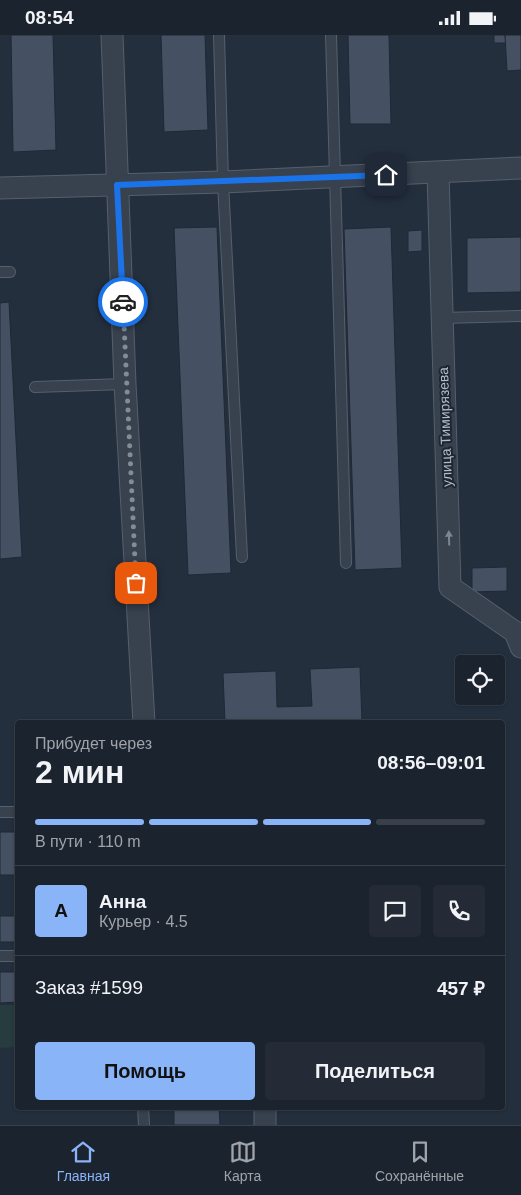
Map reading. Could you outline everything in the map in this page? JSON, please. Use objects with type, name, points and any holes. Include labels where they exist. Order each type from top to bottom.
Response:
[{"type":"street","points":[[112,35],[125,384],[144,720]]},
{"type":"street","points":[[0,188],[334,178],[521,168]]},
{"type":"street","name":"улица Тимирязева","points":[[438,173],[450,587],[515,632],[521,647]]},
{"type":"street","points":[[265,1110],[265,1125]]},
{"type":"lane","points":[[219,35],[223,182],[242,557]]},
{"type":"lane","points":[[331,35],[346,563]]},
{"type":"lane","points":[[442,317],[521,316]]},
{"type":"lane","points":[[34,387],[125,384]]},
{"type":"lane","points":[[0,812],[15,812]]},
{"type":"lane","points":[[0,956],[15,956]]},
{"type":"lane","points":[[143,1110],[144,1125]]},
{"type":"green space","points":[[0,1005],[15,1005],[15,1047],[0,1048]]},
{"type":"building","points":[[11,35],[53,35],[56,150],[13,152]]},
{"type":"building","points":[[161,35],[205,35],[208,130],[164,132]]},
{"type":"building","points":[[348,35],[389,35],[391,124],[350,124]]},
{"type":"building","points":[[494,35],[505,35],[506,43],[494,43]]},
{"type":"building","points":[[505,35],[521,35],[521,70],[507,71]]},
{"type":"building","points":[[217,227],[231,573],[188,575],[174,228]]},
{"type":"building","points":[[391,227],[402,568],[355,570],[344,229]]},
{"type":"building","points":[[422,230],[422,251],[408,252],[408,231]]},
{"type":"building","points":[[521,237],[521,292],[467,293],[467,238]]},
{"type":"building","points":[[9,302],[22,557],[0,559],[0,303]]},
{"type":"building","points":[[507,567],[507,591],[472,592],[472,568]]},
{"type":"building","points":[[360,667],[362,720],[225,720],[223,673],[276,671],[277,707],[312,706],[310,669]]},
{"type":"building","points":[[0,832],[15,832],[15,875],[0,875]]},
{"type":"building","points":[[0,916],[15,916],[15,942],[0,942]]},
{"type":"building","points":[[0,972],[15,972],[15,1002],[0,1003]]},
{"type":"building","points":[[174,1110],[219,1110],[220,1125],[174,1125]]},
{"type":"way so far","points":[[123,302],[125,384],[136,583]]},
{"type":"route","points":[[123,302],[117,185],[386,175]]}]
